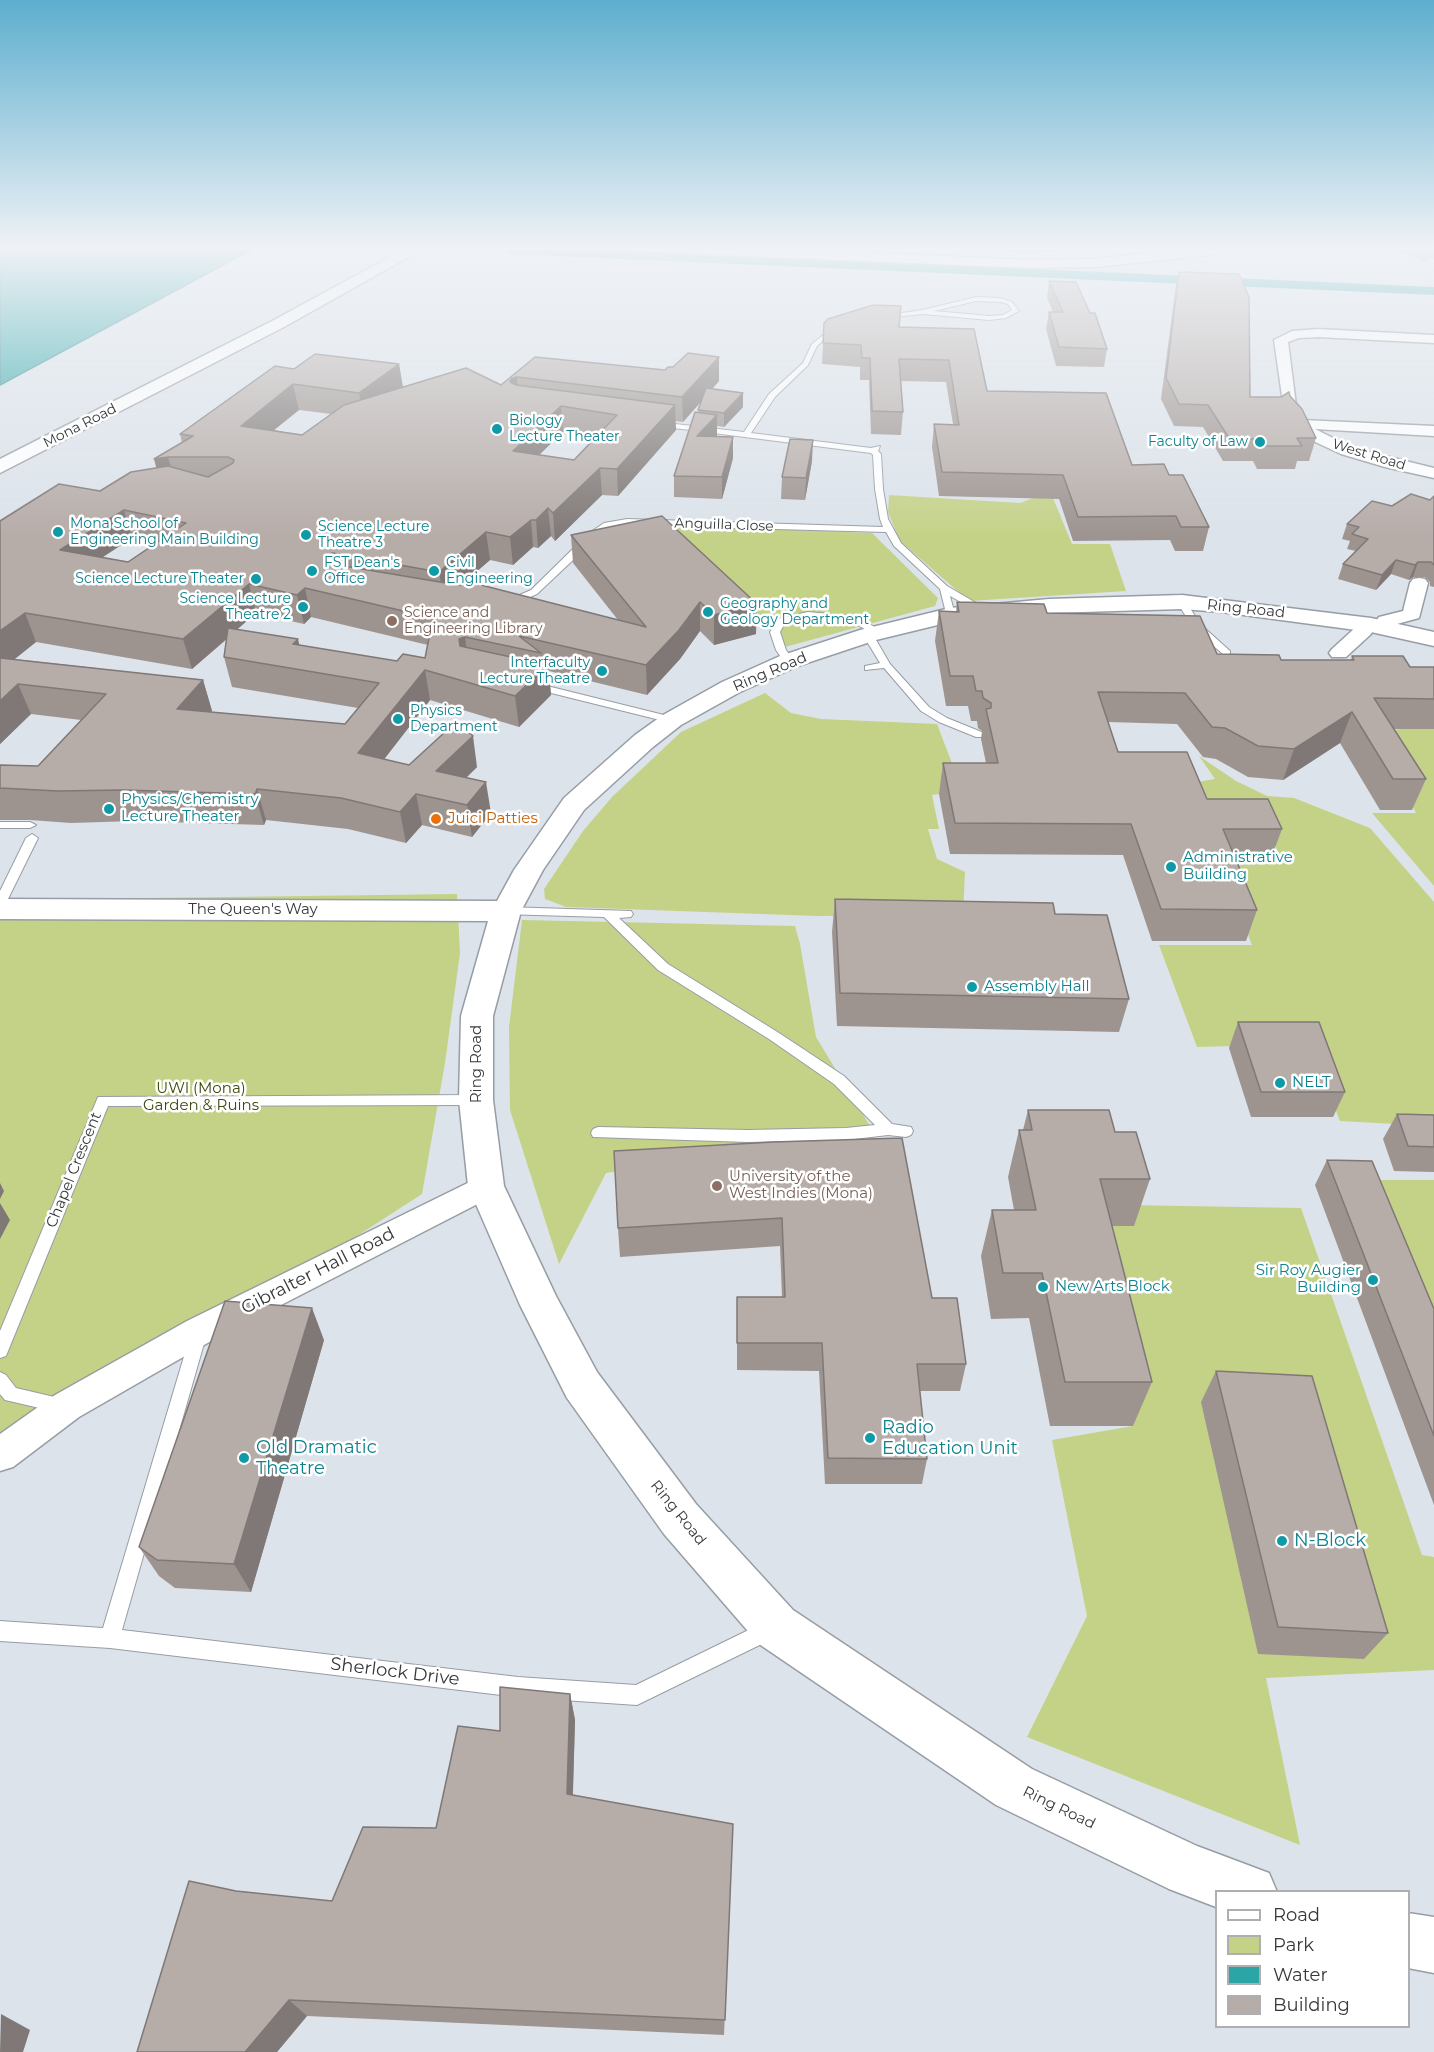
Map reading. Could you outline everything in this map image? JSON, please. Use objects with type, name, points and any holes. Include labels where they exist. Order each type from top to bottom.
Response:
[{"type":"street","name":"Mona Road","points":[[0,467],[236,346]]},
{"type":"street","points":[[1282,346],[1290,414],[1298,424],[1434,431]]},
{"type":"street","name":"West Road","points":[[1298,424],[1316,437],[1347,451],[1391,464],[1434,473]]},
{"type":"street","points":[[1412,614],[1419,583]]},
{"type":"street","name":"Ring Road","points":[[1244,1890],[1188,1870],[1014,1786],[776,1627],[680,1519],[582,1386],[540,1305],[486,1186],[476,1100],[477,1016],[506,911],[529,870],[574,804],[644,741],[672,720],[731,687],[789,661],[873,634],[947,602],[984,611],[1071,610],[1182,602],[1292,614],[1371,626],[1434,639]]},
{"type":"street","points":[[1386,621],[1412,614],[1434,620]]},
{"type":"street","points":[[1339,652],[1363,631]]},
{"type":"street","name":"The Queen's Way","points":[[0,909],[506,911]]},
{"type":"street","name":"Gibralter Hall Road","points":[[0,1455],[67,1406],[199,1331],[486,1186]]},
{"type":"street","points":[[1410,1940],[1434,1945]]},
{"type":"lane","points":[[746,435],[772,396],[806,364],[814,346]]},
{"type":"lane","points":[[644,422],[876,449],[879,489],[884,519],[889,530],[897,544],[947,602]]},
{"type":"lane","name":"Anguilla Close","points":[[500,605],[534,592],[604,526],[627,522],[889,530]]},
{"type":"lane","points":[[668,524],[675,531]]},
{"type":"lane","points":[[1182,602],[1196,626],[1227,653]]},
{"type":"lane","points":[[789,661],[775,632],[781,621],[808,615],[855,619],[873,634],[886,665],[925,709],[943,720],[980,735]]},
{"type":"lane","points":[[869,668],[886,665]]},
{"type":"lane","points":[[528,684],[672,720]]},
{"type":"lane","points":[[0,825],[30,825]]},
{"type":"lane","points":[[0,903],[32,838]]},
{"type":"lane","points":[[506,911],[627,914]]},
{"type":"lane","points":[[608,914],[663,967],[774,1036],[839,1080],[888,1129]]},
{"type":"lane","name":"Chapel Crescent","points":[[0,1352],[103,1101],[476,1100]]},
{"type":"lane","points":[[598,1133],[748,1137],[846,1134],[888,1129],[906,1131]]},
{"type":"lane","points":[[110,1638],[199,1331]]},
{"type":"lane","points":[[0,1380],[11,1395],[67,1406]]},
{"type":"lane","name":"Sherlock Drive","points":[[0,1630],[110,1638],[518,1687],[637,1695],[776,1627]]},
{"type":"green space","points":[[1046,493],[1053,498],[1072,544],[1110,544],[1126,591],[969,601],[900,541],[888,512],[889,495],[1020,503]]},
{"type":"green space","points":[[673,525],[872,533],[938,598],[935,606],[785,647],[772,627],[759,622],[756,609]]},
{"type":"green space","points":[[765,693],[791,713],[821,719],[937,724],[953,766],[973,789],[932,795],[939,829],[928,829],[937,859],[965,872],[963,915],[817,916],[566,907],[545,899],[544,889],[583,831],[612,797],[681,732]]},
{"type":"green space","points":[[1434,726],[1434,886],[1372,813],[1416,813],[1370,732]]},
{"type":"green space","points":[[1199,756],[1236,781],[1267,796],[1294,798],[1370,828],[1434,902],[1434,1126],[1340,1121],[1310,1044],[1197,1047],[1159,945],[1252,945],[1221,866],[1284,863],[1267,830],[1205,827],[1185,784],[1215,779]]},
{"type":"green space","name":"UWI (Mona) Garden & Ruins","points":[[457,894],[460,953],[445,1063],[422,1194],[0,1467],[0,900]]},
{"type":"green space","points":[[522,920],[795,926],[816,1037],[873,1131],[747,1148],[733,1154],[606,1173],[559,1264],[510,1110],[509,1027]]},
{"type":"green space","points":[[1364,1180],[1434,1180],[1434,1351]]},
{"type":"green space","points":[[1128,1205],[1301,1208],[1422,1555],[1434,1557],[1434,1670],[1266,1678],[1300,1845],[1027,1737],[1087,1616],[1052,1440],[1133,1426],[1096,1226]]},
{"type":"water","points":[[0,346],[73,346],[0,385]]},
{"type":"building","points":[[861,346],[978,346],[987,391],[1106,393],[1132,465],[1164,464],[1169,475],[1183,475],[1209,527],[1181,527],[1176,516],[1078,517],[1063,475],[942,472],[934,424],[959,425],[949,360],[899,359],[903,412],[872,411],[870,358],[862,358]]},
{"type":"building","points":[[1106,346],[1107,349],[1059,347]]},
{"type":"building","points":[[1170,346],[1249,346],[1250,397],[1281,397],[1289,392],[1302,409],[1316,438],[1297,438],[1302,446],[1264,446],[1259,439],[1229,438],[1208,405],[1179,404],[1166,378]]},
{"type":"building","points":[[688,353],[719,357],[682,397],[517,377],[511,379],[510,382],[516,385],[675,405],[617,469],[600,468],[553,513],[548,508],[536,520],[531,520],[510,537],[486,532],[439,572],[332,553],[325,559],[332,564],[458,585],[481,585],[646,627],[571,535],[662,516],[757,604],[714,615],[700,602],[679,630],[646,665],[519,636],[541,653],[465,637],[459,639],[460,646],[548,665],[515,696],[425,670],[358,753],[409,765],[457,721],[473,736],[436,771],[486,782],[467,805],[416,794],[400,812],[341,798],[257,789],[255,794],[0,788],[0,765],[38,766],[106,694],[18,684],[0,701],[0,658],[203,680],[177,709],[345,724],[379,683],[224,657],[228,628],[298,639],[293,644],[397,661],[403,654],[425,658],[433,618],[305,588],[297,595],[249,584],[183,639],[25,613],[0,631],[0,521],[59,484],[100,491],[131,472],[168,466],[208,477],[233,463],[234,460],[228,457],[154,459],[193,436],[180,434],[275,366],[294,369],[315,354],[399,364],[359,393],[293,384],[241,426],[302,435],[344,405],[466,368],[501,385],[535,357],[665,370],[673,367]],"holes":[[[561,406],[617,415],[574,460],[513,451]],[[124,510],[186,523],[128,562],[60,550]]]},
{"type":"building","points":[[706,388],[743,393],[724,413],[698,410]]},
{"type":"building","points":[[695,412],[717,415],[697,436],[733,437],[722,477],[674,476]]},
{"type":"building","points":[[790,439],[813,440],[806,478],[782,477]]},
{"type":"building","points":[[1411,494],[1430,500],[1434,496],[1434,565],[1431,562],[1418,562],[1415,565],[1396,560],[1382,575],[1343,564],[1368,539],[1352,534],[1359,527],[1347,524],[1372,501],[1392,506]]},
{"type":"building","points":[[957,602],[1044,604],[1047,613],[1200,616],[1217,654],[1279,655],[1281,660],[1354,660],[1352,656],[1403,656],[1410,667],[1434,667],[1434,699],[1374,698],[1426,779],[1393,779],[1352,712],[1294,749],[1258,746],[1225,728],[1212,727],[1185,693],[1098,692],[1118,752],[1187,752],[1207,799],[1268,799],[1282,829],[1223,829],[1257,910],[1161,909],[1131,824],[955,823],[943,763],[998,763],[986,709],[991,708],[991,703],[983,698],[982,691],[976,691],[973,676],[950,676],[939,611],[959,612]]},
{"type":"building","name":"Assembly Hall","points":[[835,899],[1053,903],[1055,914],[1107,915],[1129,999],[840,993]]},
{"type":"building","points":[[1238,1022],[1319,1022],[1345,1092],[1261,1092]]},
{"type":"building","points":[[1028,1110],[1109,1110],[1115,1132],[1136,1132],[1150,1179],[1100,1179],[1152,1382],[1065,1382],[1042,1273],[1003,1273],[992,1210],[1036,1210],[1019,1130],[1032,1130]]},
{"type":"building","points":[[1397,1114],[1434,1115],[1434,1147],[1408,1146]]},
{"type":"building","points":[[902,1138],[932,1298],[957,1298],[966,1364],[917,1364],[927,1459],[828,1458],[822,1343],[737,1343],[737,1297],[785,1297],[782,1218],[618,1228],[614,1151],[773,1142]]},
{"type":"building","points":[[1327,1160],[1372,1161],[1434,1309],[1434,1436]]},
{"type":"building","name":"Old Dramatic Theatre","points":[[225,1301],[312,1308],[234,1564],[157,1560],[139,1547]]},
{"type":"building","name":"N-Block","points":[[1216,1371],[1312,1376],[1388,1633],[1278,1627]]},
{"type":"building","points":[[500,1687],[570,1694],[567,1794],[733,1824],[725,2020],[289,2000],[245,2052],[137,2052],[189,1881],[236,1891],[332,1901],[363,1827],[436,1828],[458,1726],[500,1731]]},
{"type":"place","name":"Biology Lecture Theater","points":[[497,429]]},
{"type":"place","name":"Faculty of Law","points":[[1260,442]]},
{"type":"place","name":"Mona School of Engineering Main Building","points":[[58,532]]},
{"type":"place","name":"Science Lecture Theatre 3","points":[[306,535]]},
{"type":"place","name":"FST Dean's Office","points":[[312,571]]},
{"type":"place","name":"Civil Engineering","points":[[434,571]]},
{"type":"place","name":"Science Lecture Theater","points":[[256,579]]},
{"type":"place","name":"Science Lecture Theatre 2","points":[[303,607]]},
{"type":"place","name":"Geography and Geology Department","points":[[708,612]]},
{"type":"place","name":"Science and Engineering Library","points":[[392,621]]},
{"type":"place","name":"Interfaculty Lecture Theatre","points":[[602,671]]},
{"type":"place","name":"Physics Department","points":[[398,719]]},
{"type":"place","name":"Physics/Chemistry Lecture Theater","points":[[109,809]]},
{"type":"place","name":"Juici Patties","points":[[436,819]]},
{"type":"place","name":"Administrative Building","points":[[1171,867]]},
{"type":"place","name":"Assembly Hall","points":[[972,987]]},
{"type":"place","name":"NELT","points":[[1280,1083]]},
{"type":"place","name":"University of the West Indies (Mona)","points":[[717,1186]]},
{"type":"place","name":"Sir Roy Augier Building","points":[[1373,1280]]},
{"type":"place","name":"New Arts Block","points":[[1043,1287]]},
{"type":"place","name":"Radio Education Unit","points":[[870,1438]]},
{"type":"place","name":"Old Dramatic Theatre","points":[[244,1458]]},
{"type":"place","name":"N-Block","points":[[1282,1541]]}]
